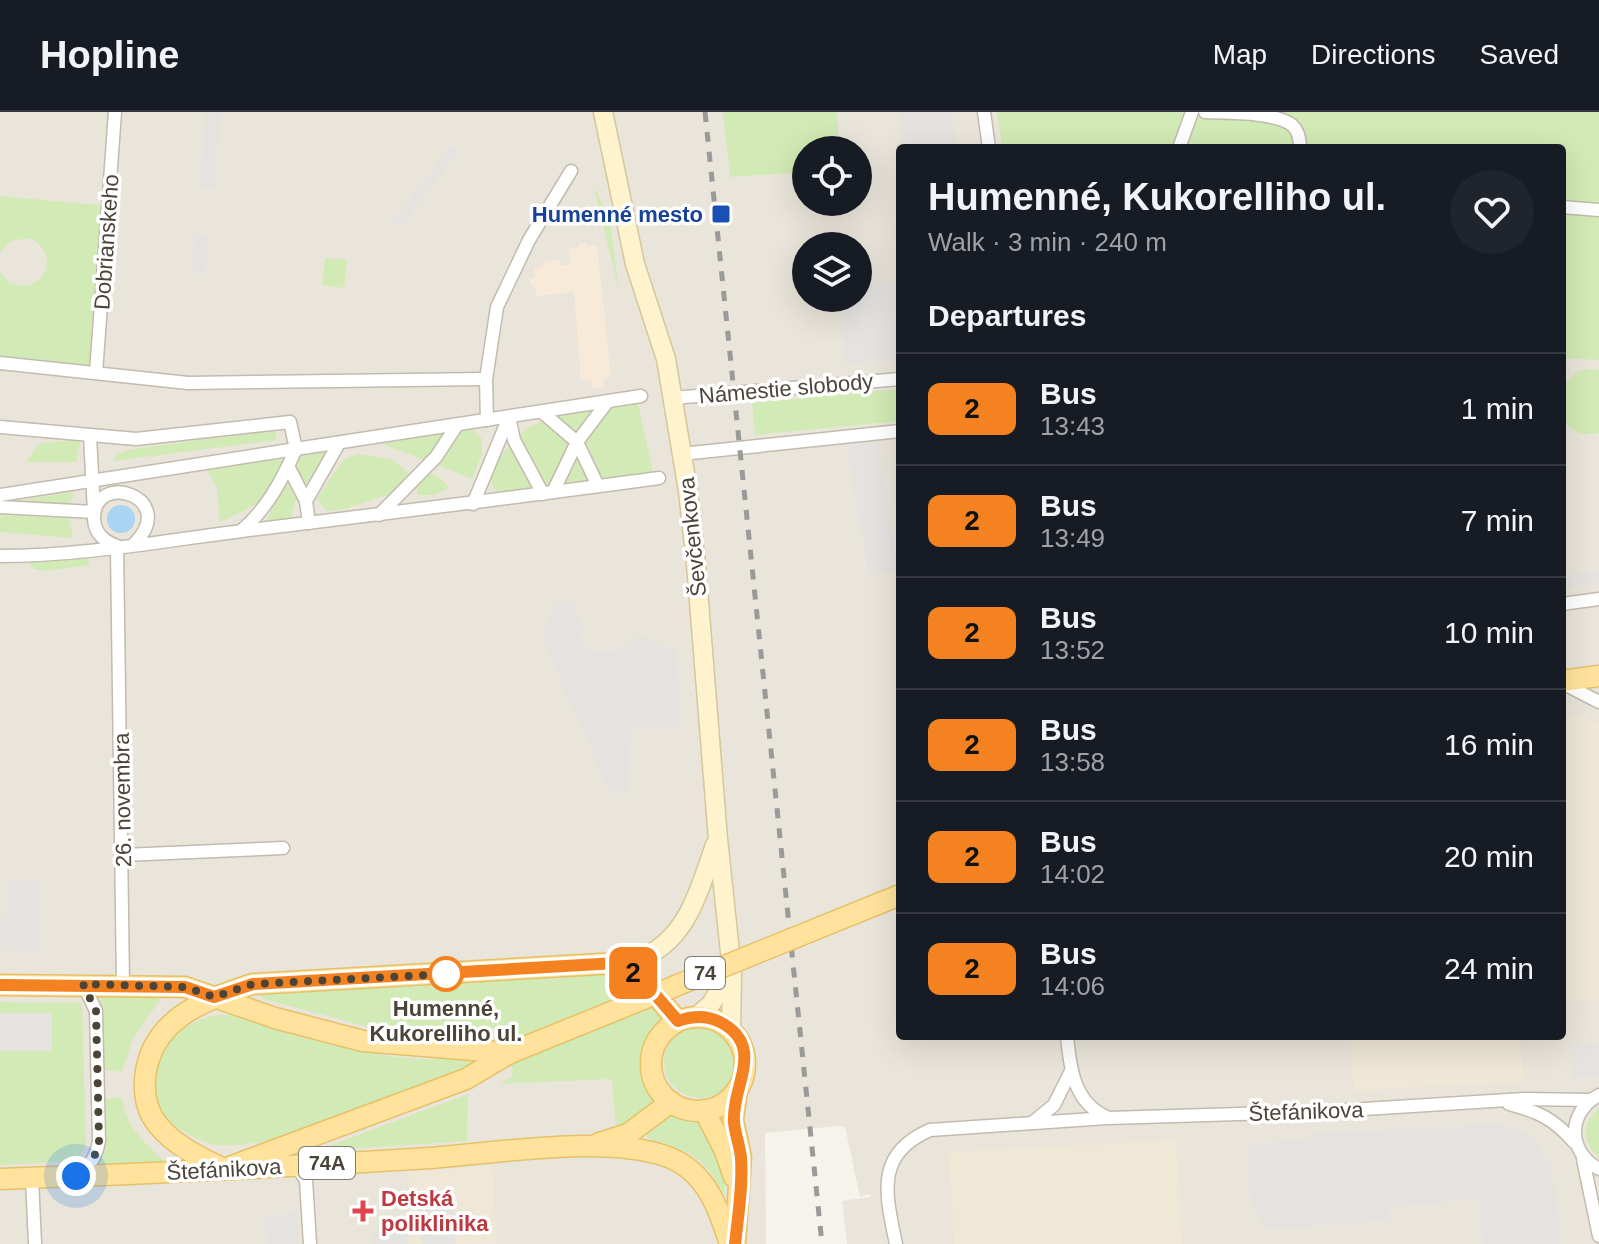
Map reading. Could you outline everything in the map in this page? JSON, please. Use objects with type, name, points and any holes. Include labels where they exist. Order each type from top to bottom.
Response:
[{"type":"main road","name":"Ševčenkova","points":[[603,112],[635,264],[666,359],[682,454],[696,564],[732,971],[731,1031]]},
{"type":"main road","points":[[1566,681],[1599,676]]},
{"type":"main road","points":[[224,1169],[186,1149],[169,1136],[156,1123],[147,1107],[144,1088],[146,1071],[162,1034],[176,1018],[214,997],[253,984],[617,963],[648,955],[671,936],[693,909],[718,839]]},
{"type":"main road","name":"74","points":[[224,1169],[466,1079],[510,1053],[896,897]]},
{"type":"main road","points":[[617,963],[641,978],[655,994],[687,1019],[715,1020],[731,1031]]},
{"type":"main road","points":[[732,971],[711,1004],[662,1034],[651,1059],[657,1087],[671,1102],[686,1109],[704,1110],[723,1104],[737,1090]]},
{"type":"main road","name":"74","points":[[0,985],[185,987],[327,1034],[363,1041],[510,1053]]},
{"type":"main road","name":"74A","points":[[731,1031],[740,1042],[745,1063],[733,1120],[741,1157],[733,1244]]},
{"type":"main road","name":"74A","points":[[591,1146],[628,1134],[671,1102]]},
{"type":"main road","name":"74A","points":[[704,1110],[725,1151],[739,1196]]},
{"type":"main road","name":"74A","points":[[591,1146],[659,1154],[690,1168],[708,1187],[733,1244]]},
{"type":"main road","name":"Štefánikova","points":[[0,1179],[296,1166],[591,1146]]},
{"type":"street","name":"Dobrianskeho","points":[[96,373],[115,112]]},
{"type":"street","points":[[984,112],[988,144]]},
{"type":"street","points":[[1180,144],[1192,112]]},
{"type":"street","points":[[1205,112],[1281,119],[1294,126],[1300,144]]},
{"type":"street","points":[[487,420],[486,379],[497,307],[549,204],[571,171]]},
{"type":"street","points":[[1566,207],[1599,210]]},
{"type":"street","points":[[0,363],[188,383],[486,379]]},
{"type":"street","name":"Námestie slobody","points":[[673,398],[896,379]]},
{"type":"street","points":[[0,495],[641,396]]},
{"type":"street","points":[[548,493],[577,442],[608,401]]},
{"type":"street","points":[[542,412],[577,442],[598,486]]},
{"type":"street","points":[[509,417],[514,440],[548,493]]},
{"type":"street","points":[[473,504],[509,417]]},
{"type":"street","points":[[0,427],[136,439],[290,422],[296,449],[279,486],[256,519],[241,531]]},
{"type":"street","points":[[379,515],[436,457],[457,425]]},
{"type":"street","points":[[682,454],[896,431]]},
{"type":"street","points":[[90,436],[94,526],[99,536],[117,546]]},
{"type":"street","points":[[306,501],[339,443]]},
{"type":"street","points":[[288,466],[306,501],[309,523]]},
{"type":"street","points":[[134,544],[143,535],[148,521],[143,473]]},
{"type":"street","points":[[0,556],[28,556],[473,504],[659,478]]},
{"type":"street","points":[[94,512],[101,500],[113,492],[127,492],[139,498],[147,508]]},
{"type":"street","points":[[0,507],[94,512]]},
{"type":"street","name":"26. novembra","points":[[117,546],[123,985]]},
{"type":"street","points":[[1566,603],[1599,599]]},
{"type":"street","points":[[1566,684],[1599,702]]},
{"type":"street","points":[[123,855],[283,848]]},
{"type":"street","points":[[76,1176],[90,1166],[97,1154],[99,1141],[96,1011],[83,984]]},
{"type":"street","points":[[1067,1040],[1075,1084],[1085,1101],[1109,1118]]},
{"type":"street","points":[[1032,1123],[1054,1105],[1071,1071]]},
{"type":"street","points":[[1595,1097],[1576,1120],[1579,1150],[1599,1227]]},
{"type":"street","name":"Štefánikova","points":[[896,1244],[886,1182],[896,1155],[907,1142],[930,1130],[1109,1118],[1332,1111],[1595,1097]]},
{"type":"street","name":"Štefánikova","points":[[1503,1102],[1532,1110],[1558,1123],[1599,1169]]},
{"type":"street","points":[[296,1166],[306,1180],[310,1244]]},
{"type":"street","points":[[32,1178],[35,1244]]},
{"type":"shaded area","points":[[0,112],[1599,112],[1599,1244],[847,1244],[842,1201],[871,1197],[870,1194],[860,1197],[845,1127],[765,1133],[766,1244],[0,1244]]},
{"type":"shaded area","points":[[206,112],[221,112],[214,189],[199,188]]},
{"type":"shaded area","points":[[899,112],[953,112],[955,144],[901,144]]},
{"type":"shaded area","points":[[451,145],[459,151],[400,228],[392,222]]},
{"type":"shaded area","points":[[195,234],[209,235],[205,274],[192,274]]},
{"type":"shaded area","points":[[579,243],[597,245],[611,377],[604,378],[604,387],[592,388],[591,380],[581,381],[574,292],[536,296],[535,286],[531,286],[530,279],[535,278],[534,268],[543,267],[543,261],[559,260],[560,266],[571,265],[569,249],[579,247]]},
{"type":"shaded area","points":[[896,281],[896,359],[843,364],[843,312],[872,312],[872,284]]},
{"type":"shaded area","points":[[878,439],[896,570],[868,576],[846,443]]},
{"type":"shaded area","points":[[1599,571],[1599,583],[1566,588],[1566,575]]},
{"type":"shaded area","points":[[556,601],[574,603],[574,611],[583,625],[579,640],[586,649],[615,650],[628,645],[638,634],[663,647],[675,646],[682,729],[631,728],[627,796],[609,791],[543,640],[547,620]]},
{"type":"shaded area","points":[[1566,716],[1580,716],[1599,723],[1599,999],[1566,1002]]},
{"type":"shaded area","points":[[40,880],[40,951],[1,951],[1,915],[9,914],[9,881]]},
{"type":"shaded area","points":[[0,1013],[52,1013],[52,1051],[0,1051]]},
{"type":"shaded area","points":[[1350,1040],[1519,1040],[1524,1081],[1354,1091]]},
{"type":"shaded area","points":[[1599,1042],[1599,1076],[1573,1078],[1570,1045]]},
{"type":"shaded area","points":[[1498,1124],[1526,1132],[1552,1166],[1561,1244],[1483,1244],[1478,1199],[1390,1207],[1390,1220],[1265,1230],[1250,1195],[1246,1146],[1310,1137],[1310,1134]]},
{"type":"shaded area","points":[[1176,1140],[1182,1244],[954,1244],[949,1152]]},
{"type":"shaded area","points":[[493,1166],[496,1244],[409,1244],[408,1171]]},
{"type":"shaded area","points":[[416,1190],[453,1190],[456,1244],[422,1244]]},
{"type":"shaded area","points":[[297,1213],[299,1244],[267,1244],[265,1215]]},
{"type":"shaded area","points":[[407,1229],[408,1244],[372,1244],[371,1231]]},
{"type":"green space","points":[[723,112],[837,112],[838,136],[792,136],[792,173],[730,177]]},
{"type":"green space","points":[[997,112],[1599,112],[1599,360],[1566,358],[1566,144],[1001,144]]},
{"type":"green space","points":[[593,185],[610,221],[619,290]]},
{"type":"green space","points":[[0,196],[108,206],[96,373],[0,363],[0,272],[9,283],[28,286],[42,276],[47,262],[42,248],[29,238],[10,241],[0,252]]},
{"type":"green space","points":[[325,258],[347,260],[344,288],[322,285]]},
{"type":"green space","points":[[1599,370],[1599,433],[1578,432],[1566,420],[1566,382],[1577,372]]},
{"type":"green space","points":[[896,389],[896,421],[755,435],[752,403]]},
{"type":"green space","points":[[638,403],[653,472],[599,480],[586,448],[587,435],[607,408]]},
{"type":"green space","points":[[598,409],[580,433],[573,433],[554,416]]},
{"type":"green space","points":[[546,419],[563,437],[568,450],[553,486],[544,487],[517,437]]},
{"type":"green space","points":[[471,428],[482,439],[482,454],[472,479],[437,465],[460,431]]},
{"type":"green space","points":[[275,430],[277,440],[113,461],[117,454],[133,449]]},
{"type":"green space","points":[[444,433],[427,461],[382,444]]},
{"type":"green space","points":[[81,439],[76,462],[26,462],[38,444]]},
{"type":"green space","points":[[512,441],[537,489],[509,493],[496,490],[492,485],[494,470]]},
{"type":"green space","points":[[327,451],[321,466],[306,484],[295,470],[299,457]]},
{"type":"green space","points":[[575,451],[592,481],[561,485]]},
{"type":"green space","points":[[360,454],[393,460],[409,473],[390,494],[345,509],[327,511],[317,498],[344,459]]},
{"type":"green space","points":[[287,458],[262,499],[220,522],[217,488],[207,470]]},
{"type":"green space","points":[[429,473],[440,478],[449,488],[435,495],[417,495],[417,488]]},
{"type":"green space","points":[[289,476],[297,498],[290,519],[265,523]]},
{"type":"green space","points":[[74,492],[70,505],[17,501]]},
{"type":"green space","points":[[0,515],[69,518],[73,538],[0,532]]},
{"type":"green space","points":[[87,558],[90,565],[45,571],[34,569],[27,561]]},
{"type":"green space","points":[[617,973],[637,984],[665,1021],[652,1039],[647,1058],[649,1079],[660,1098],[642,1114],[616,1128],[612,1079],[499,1084],[513,1076],[506,1027],[438,1034],[380,1030],[260,998],[261,993]]},
{"type":"green space","points":[[98,995],[156,996],[160,1000],[133,1038],[122,1072],[104,1070],[102,1008]]},
{"type":"green space","points":[[0,1002],[82,1005],[86,1145],[77,1161],[0,1165]]},
{"type":"green space","points":[[230,1015],[376,1054],[418,1059],[483,1058],[484,1061],[295,1133],[255,1143],[216,1145],[183,1131],[166,1117],[157,1100],[155,1081],[159,1063],[168,1046],[181,1032],[197,1021]]},
{"type":"green space","points":[[700,1026],[720,1032],[730,1042],[736,1062],[730,1082],[720,1092],[700,1098],[680,1092],[670,1082],[664,1062],[670,1042],[680,1032]]},
{"type":"green space","points":[[468,1094],[467,1141],[315,1151]]},
{"type":"green space","points":[[122,1097],[132,1126],[164,1161],[98,1165],[104,1149],[103,1099]]},
{"type":"green space","points":[[1599,1108],[1599,1157],[1589,1145],[1586,1132],[1589,1120]]},
{"type":"green space","points":[[669,1113],[695,1120],[705,1129],[718,1152],[725,1193],[719,1193],[711,1172],[694,1156],[650,1140],[647,1136],[650,1126]]},
{"type":"water","points":[[121,505],[131,509],[135,519],[131,529],[121,533],[111,529],[107,519],[111,509]]},
{"type":"railway","points":[[705,112],[822,1244]]},
{"type":"bus line","name":"2","points":[[0,985],[185,987],[214,997],[253,984],[617,963],[641,978],[678,1021],[696,1017],[715,1020],[736,1036],[743,1049],[745,1070],[737,1090],[733,1120],[741,1157],[735,1244]]},
{"type":"place","name":"Humenné mesto","points":[[721,214]]},
{"type":"place","name":"Humenné, Kukorelliho ul.","points":[[446,974]]},
{"type":"place","name":"Detská poliklinika","points":[[363,1211]]},
{"type":"route","points":[[76,1176],[90,1166],[97,1154],[99,1141],[96,1011],[83,984],[185,987],[214,997],[253,984],[446,974]]}]
